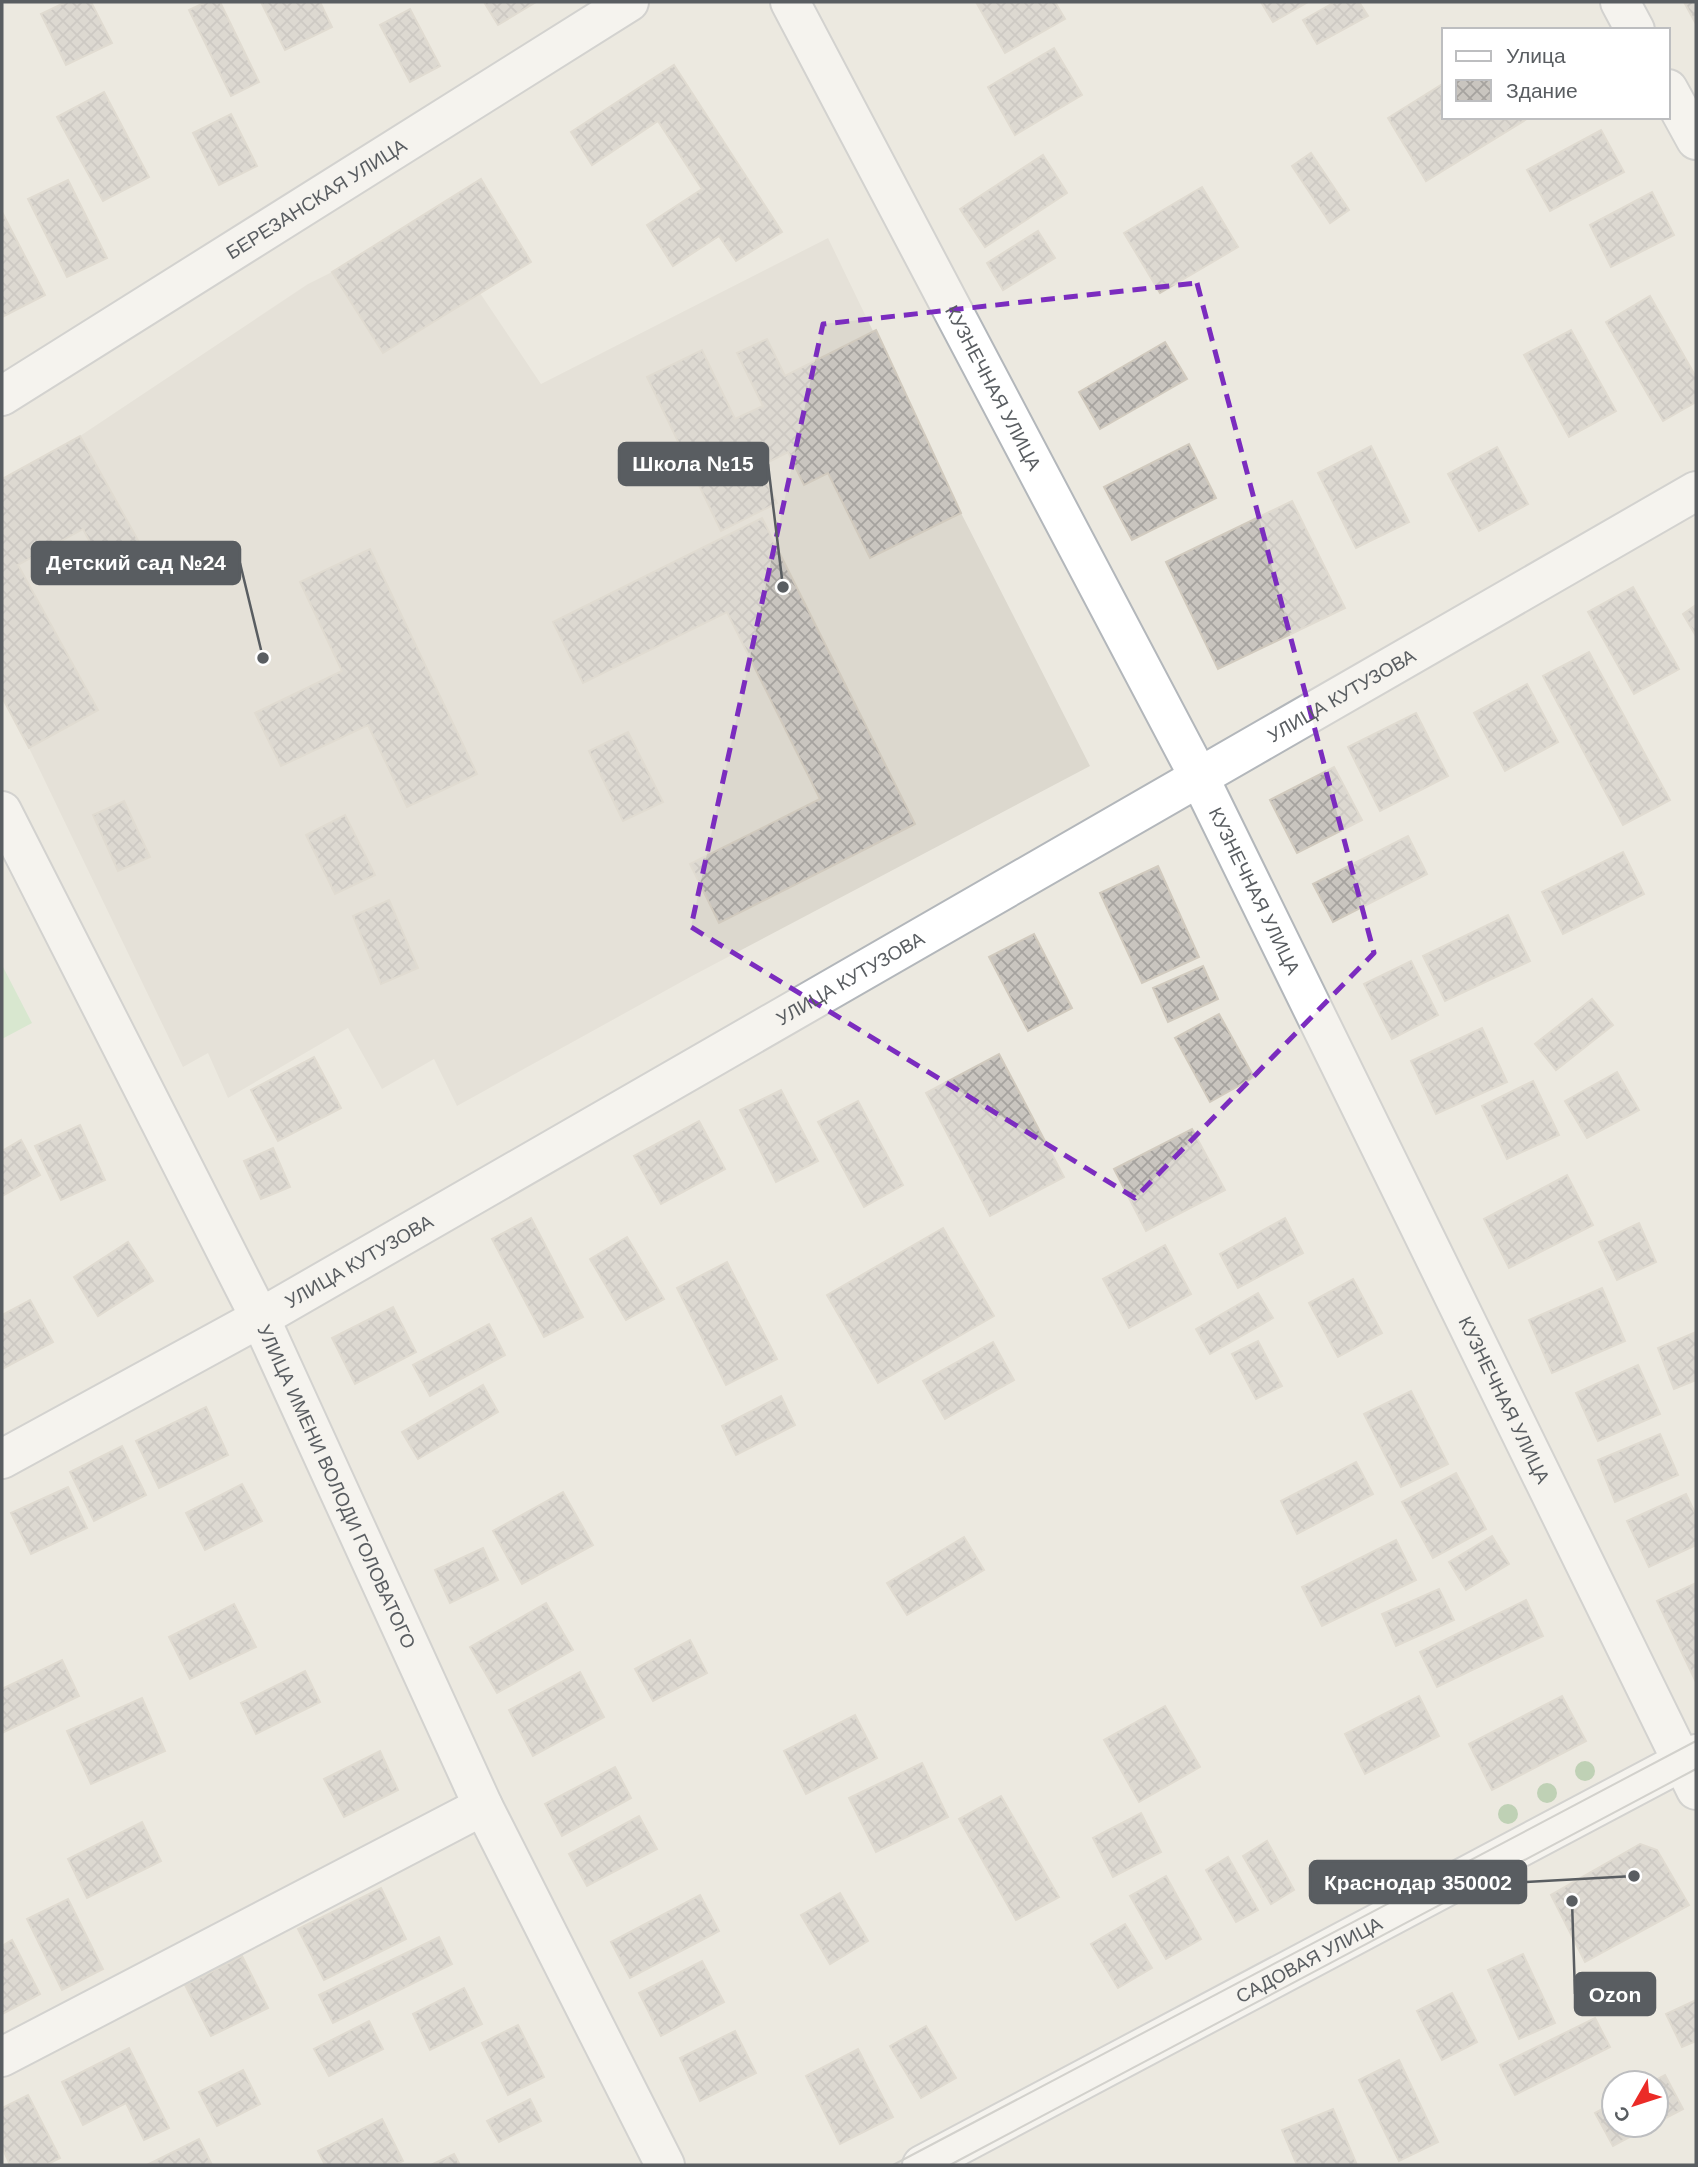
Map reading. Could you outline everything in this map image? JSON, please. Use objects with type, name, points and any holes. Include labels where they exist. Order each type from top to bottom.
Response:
[{"type":"street","name":"БЕРЕЗАНСКАЯ УЛИЦА","points":[[2,396],[629,2]]},
{"type":"street","name":"КУЗНЕЧНАЯ УЛИЦА","points":[[790,2],[1199,777],[1692,1769]]},
{"type":"street","points":[[1620,2],[1634,28]]},
{"type":"street","points":[[1670,93],[1696,139]]},
{"type":"street","name":"УЛИЦА КУТУЗОВА","points":[[2,1460],[260,1318],[1696,491]]},
{"type":"street","name":"УЛИЦА ИМЕНИ ВОЛОДИ ГОЛОВАТОГО","points":[[2,811],[260,1318],[483,1806],[666,2165]]},
{"type":"street","name":"САДОВАЯ УЛИЦА","points":[[922,2165],[1692,1769]]},
{"type":"street","points":[[2,2057],[483,1806]]},
{"type":"highlighted area","points":[[1197,283],[1374,953],[1135,1198],[691,927],[823,324]]},
{"type":"shaded area","points":[[828,238],[961,513],[1090,766],[692,976],[457,1106],[434,1059],[382,1089],[348,1028],[228,1098],[208,1053],[183,1067],[2,697],[2,479],[80,436],[308,284],[332,272],[383,353],[480,293],[541,384]]},
{"type":"green space","points":[[2,965],[32,1023],[2,1039]]},
{"type":"building","points":[[66,2],[91,2],[112,43],[66,65],[41,14]]},
{"type":"building","points":[[206,2],[220,2],[259,82],[231,96],[189,10]]},
{"type":"building","points":[[261,2],[320,2],[332,27],[285,50]]},
{"type":"building","points":[[484,2],[536,2],[498,25]]},
{"type":"building","points":[[976,2],[1055,2],[1065,19],[1005,53]]},
{"type":"building","points":[[1261,2],[1308,2],[1273,22]]},
{"type":"building","points":[[1335,2],[1359,2],[1368,16],[1317,44],[1303,20]]},
{"type":"building","points":[[1684,2],[1696,2],[1696,24]]},
{"type":"building","points":[[410,9],[440,66],[410,82],[380,25]]},
{"type":"building","points":[[1054,48],[1082,95],[1015,135],[988,87]]},
{"type":"building","points":[[674,65],[782,232],[736,261],[719,236],[673,266],[647,225],[702,189],[658,121],[592,165],[571,132]]},
{"type":"building","points":[[1442,84],[1442,119],[1527,119],[1426,181],[1388,118]]},
{"type":"building","points":[[104,92],[149,177],[103,201],[57,117]]},
{"type":"building","points":[[231,114],[257,166],[219,185],[193,133]]},
{"type":"building","points":[[1601,130],[1624,172],[1550,211],[1527,170]]},
{"type":"building","points":[[1311,153],[1349,210],[1330,223],[1292,166]]},
{"type":"building","points":[[1043,155],[1067,193],[985,247],[960,209]]},
{"type":"building","points":[[481,179],[531,262],[383,353],[332,272]]},
{"type":"building","points":[[68,180],[107,258],[67,277],[28,199]]},
{"type":"building","points":[[1202,187],[1238,247],[1160,293],[1124,233]]},
{"type":"building","points":[[1652,192],[1674,235],[1611,267],[1590,225]]},
{"type":"building","points":[[2,215],[45,295],[2,317]]},
{"type":"building","points":[[1038,231],[1055,258],[1003,290],[987,263]]},
{"type":"building","points":[[1650,296],[1696,377],[1696,402],[1663,421],[1606,322]]},
{"type":"building","points":[[876,330],[961,513],[870,558],[828,473],[804,485],[788,452],[759,467],[777,503],[721,531],[647,377],[702,350],[735,419],[763,406],[737,353],[767,339],[785,376]]},
{"type":"building","points":[[1571,330],[1616,411],[1569,437],[1524,355]]},
{"type":"building","points":[[1165,342],[1187,379],[1100,429],[1079,392]]},
{"type":"building","points":[[80,436],[144,551],[106,572],[83,529],[18,565],[98,710],[29,748],[2,697],[2,479]]},
{"type":"building","points":[[1189,444],[1216,498],[1132,540],[1104,487]]},
{"type":"building","points":[[1371,446],[1409,522],[1356,548],[1318,473]]},
{"type":"building","points":[[1497,447],[1528,504],[1479,531],[1448,474]]},
{"type":"building","points":[[1292,501],[1345,608],[1218,669],[1166,562]]},
{"type":"building","points":[[762,518],[915,824],[719,923],[690,864],[820,799],[727,612],[583,683],[553,622]]},
{"type":"building","points":[[370,549],[477,774],[407,807],[368,725],[281,766],[255,713],[342,671],[300,582]]},
{"type":"building","points":[[1633,587],[1679,669],[1634,694],[1588,612]]},
{"type":"building","points":[[1696,605],[1696,636],[1683,614]]},
{"type":"building","points":[[1589,652],[1670,800],[1623,825],[1543,676]]},
{"type":"building","points":[[1527,684],[1558,742],[1505,771],[1474,713]]},
{"type":"building","points":[[1416,713],[1448,776],[1380,811],[1348,747]]},
{"type":"building","points":[[628,732],[663,802],[623,821],[589,751]]},
{"type":"building","points":[[1334,767],[1362,820],[1297,853],[1270,800]]},
{"type":"building","points":[[124,801],[150,857],[118,871],[93,815]]},
{"type":"building","points":[[345,815],[375,875],[335,894],[306,835]]},
{"type":"building","points":[[1408,836],[1427,874],[1333,922],[1313,884]]},
{"type":"building","points":[[1623,852],[1644,894],[1563,934],[1542,892]]},
{"type":"building","points":[[1158,866],[1199,957],[1142,983],[1100,893]]},
{"type":"building","points":[[389,900],[418,968],[381,984],[353,916]]},
{"type":"building","points":[[1508,915],[1530,961],[1445,1001],[1423,956]]},
{"type":"building","points":[[1034,934],[1072,1008],[1028,1031],[989,957]]},
{"type":"building","points":[[1411,961],[1438,1015],[1392,1039],[1364,984]]},
{"type":"building","points":[[1203,966],[1218,999],[1168,1022],[1153,988]]},
{"type":"building","points":[[1592,999],[1613,1025],[1556,1070],[1535,1044]]},
{"type":"building","points":[[1219,1014],[1254,1077],[1210,1102],[1175,1038]]},
{"type":"building","points":[[1482,1028],[1507,1082],[1436,1114],[1411,1061]]},
{"type":"building","points":[[999,1054],[1064,1177],[990,1216],[926,1093]]},
{"type":"building","points":[[314,1057],[341,1108],[278,1141],[251,1090]]},
{"type":"building","points":[[1617,1072],[1639,1110],[1587,1138],[1565,1101]]},
{"type":"building","points":[[1533,1081],[1559,1135],[1507,1159],[1482,1106]]},
{"type":"building","points":[[781,1090],[818,1161],[776,1182],[740,1110]]},
{"type":"building","points":[[858,1101],[903,1185],[864,1207],[818,1122]]},
{"type":"building","points":[[699,1121],[725,1169],[661,1204],[634,1156]]},
{"type":"building","points":[[80,1125],[105,1180],[61,1200],[35,1146]]},
{"type":"building","points":[[1192,1129],[1225,1190],[1146,1231],[1114,1169]]},
{"type":"building","points":[[21,1140],[40,1175],[2,1196],[2,1151]]},
{"type":"building","points":[[273,1148],[290,1187],[261,1199],[244,1161]]},
{"type":"building","points":[[1567,1175],[1593,1225],[1509,1268],[1484,1219]]},
{"type":"building","points":[[531,1218],[583,1317],[544,1337],[492,1239]]},
{"type":"building","points":[[1285,1218],[1303,1253],[1238,1288],[1220,1254]]},
{"type":"building","points":[[1639,1223],[1656,1262],[1617,1280],[1599,1242]]},
{"type":"building","points":[[943,1228],[994,1316],[878,1383],[827,1295]]},
{"type":"building","points":[[627,1237],[664,1299],[626,1320],[590,1259]]},
{"type":"building","points":[[128,1242],[153,1281],[98,1316],[74,1277]]},
{"type":"building","points":[[1165,1245],[1191,1294],[1129,1328],[1103,1279]]},
{"type":"building","points":[[727,1262],[777,1359],[726,1385],[677,1288]]},
{"type":"building","points":[[1353,1279],[1382,1333],[1338,1357],[1309,1303]]},
{"type":"building","points":[[1602,1288],[1625,1341],[1552,1373],[1529,1320]]},
{"type":"building","points":[[1258,1293],[1273,1318],[1210,1354],[1196,1329]]},
{"type":"building","points":[[30,1300],[53,1342],[2,1369],[2,1315]]},
{"type":"building","points":[[393,1307],[416,1352],[355,1384],[332,1338]]},
{"type":"building","points":[[489,1324],[505,1355],[430,1396],[413,1365]]},
{"type":"building","points":[[1696,1332],[1696,1380],[1674,1389],[1658,1348]]},
{"type":"building","points":[[1258,1341],[1282,1386],[1256,1399],[1232,1354]]},
{"type":"building","points":[[993,1342],[1014,1380],[945,1419],[923,1381]]},
{"type":"building","points":[[1638,1365],[1660,1414],[1598,1441],[1576,1393]]},
{"type":"building","points":[[483,1385],[498,1412],[418,1459],[402,1432]]},
{"type":"building","points":[[1411,1391],[1448,1464],[1401,1487],[1364,1414]]},
{"type":"building","points":[[781,1396],[795,1425],[736,1455],[722,1426]]},
{"type":"building","points":[[206,1407],[228,1455],[159,1488],[136,1441]]},
{"type":"building","points":[[1660,1434],[1678,1475],[1615,1502],[1598,1460]]},
{"type":"building","points":[[122,1446],[146,1495],[94,1521],[70,1472]]},
{"type":"building","points":[[1356,1462],[1373,1494],[1297,1534],[1281,1501]]},
{"type":"building","points":[[1456,1473],[1486,1529],[1433,1558],[1402,1502]]},
{"type":"building","points":[[242,1484],[262,1521],[205,1550],[186,1513]]},
{"type":"building","points":[[68,1487],[87,1528],[31,1554],[11,1513]]},
{"type":"building","points":[[563,1492],[593,1545],[522,1584],[493,1531]]},
{"type":"building","points":[[1686,1494],[1696,1515],[1696,1545],[1649,1567],[1627,1521]]},
{"type":"building","points":[[1492,1536],[1509,1564],[1466,1590],[1449,1562]]},
{"type":"building","points":[[964,1537],[984,1570],[907,1615],[887,1583]]},
{"type":"building","points":[[1396,1540],[1416,1580],[1322,1626],[1302,1587]]},
{"type":"building","points":[[483,1548],[498,1580],[450,1603],[435,1570]]},
{"type":"building","points":[[1696,1583],[1696,1682],[1657,1601]]},
{"type":"building","points":[[1439,1589],[1454,1620],[1396,1646],[1382,1614]]},
{"type":"building","points":[[1526,1600],[1543,1636],[1437,1687],[1420,1652]]},
{"type":"building","points":[[546,1603],[573,1650],[497,1693],[470,1647]]},
{"type":"building","points":[[234,1604],[256,1647],[190,1679],[169,1637]]},
{"type":"building","points":[[690,1640],[707,1673],[653,1701],[635,1669]]},
{"type":"building","points":[[62,1660],[79,1696],[2,1733],[2,1689]]},
{"type":"building","points":[[305,1671],[320,1702],[256,1734],[241,1703]]},
{"type":"building","points":[[580,1672],[604,1717],[533,1756],[509,1710]]},
{"type":"building","points":[[1419,1696],[1439,1736],[1365,1774],[1345,1734]]},
{"type":"building","points":[[1562,1696],[1586,1741],[1492,1790],[1469,1744]]},
{"type":"building","points":[[142,1698],[165,1751],[91,1784],[67,1731]]},
{"type":"building","points":[[1165,1706],[1200,1767],[1139,1802],[1104,1740]]},
{"type":"building","points":[[855,1715],[877,1758],[806,1794],[784,1751]]},
{"type":"building","points":[[380,1751],[398,1790],[344,1817],[324,1779]]},
{"type":"building","points":[[922,1763],[948,1817],[876,1852],[849,1798]]},
{"type":"building","points":[[615,1767],[631,1798],[562,1836],[545,1804]]},
{"type":"building","points":[[1001,1796],[1059,1897],[1016,1920],[959,1819]]},
{"type":"building","points":[[1141,1813],[1161,1852],[1113,1877],[1093,1838]]},
{"type":"building","points":[[639,1816],[657,1849],[587,1886],[569,1854]]},
{"type":"building","points":[[142,1822],[161,1861],[87,1898],[68,1859]]},
{"type":"building","points":[[1267,1841],[1294,1890],[1271,1904],[1243,1856]]},
{"type":"building","points":[[1640,1844],[1657,1850],[1689,1905],[1585,1962],[1551,1895]]},
{"type":"building","points":[[1228,1857],[1258,1910],[1236,1922],[1206,1870]]},
{"type":"building","points":[[1166,1876],[1201,1939],[1166,1959],[1130,1896]]},
{"type":"building","points":[[381,1888],[406,1939],[324,1980],[298,1929]]},
{"type":"building","points":[[840,1893],[868,1941],[830,1964],[801,1915]]},
{"type":"building","points":[[700,1895],[719,1931],[630,1978],[611,1942]]},
{"type":"building","points":[[68,1899],[103,1969],[62,1990],[27,1919]]},
{"type":"building","points":[[1125,1924],[1152,1968],[1118,1988],[1091,1944]]},
{"type":"building","points":[[439,1937],[452,1964],[333,2023],[319,1995]]},
{"type":"building","points":[[12,1940],[40,1994],[2,2014],[2,1946]]},
{"type":"building","points":[[1523,1954],[1555,2023],[1519,2039],[1488,1970]]},
{"type":"building","points":[[242,1956],[268,2008],[211,2036],[185,1985]]},
{"type":"building","points":[[702,1961],[724,2002],[661,2036],[639,1993]]},
{"type":"building","points":[[464,1988],[482,2024],[430,2050],[413,2014]]},
{"type":"building","points":[[1452,1993],[1477,2042],[1442,2060],[1417,2011]]},
{"type":"building","points":[[1696,2000],[1696,2041],[1682,2047],[1666,2014]]},
{"type":"building","points":[[1595,2018],[1610,2047],[1515,2095],[1500,2065]]},
{"type":"building","points":[[369,2021],[383,2049],[329,2076],[314,2049]]},
{"type":"building","points":[[518,2025],[544,2077],[508,2095],[482,2043]]},
{"type":"building","points":[[926,2026],[956,2078],[921,2098],[890,2046]]},
{"type":"building","points":[[735,2031],[756,2073],[700,2101],[680,2058]]},
{"type":"building","points":[[129,2048],[169,2128],[144,2140],[126,2103],[83,2125],[62,2082]]},
{"type":"building","points":[[858,2049],[893,2117],[840,2144],[806,2076]]},
{"type":"building","points":[[1399,2060],[1438,2142],[1399,2161],[1359,2080]]},
{"type":"building","points":[[243,2070],[260,2104],[217,2126],[199,2092]]},
{"type":"building","points":[[1670,2084],[1683,2109],[1670,2116]]},
{"type":"building","points":[[28,2095],[60,2158],[46,2165],[10,2165],[2,2147],[2,2108]]},
{"type":"building","points":[[530,2099],[541,2121],[499,2142],[487,2121]]},
{"type":"building","points":[[1333,2109],[1357,2165],[1297,2165],[1282,2130]]},
{"type":"building","points":[[382,2119],[403,2161],[394,2165],[325,2165],[318,2151]]},
{"type":"building","points":[[199,2139],[212,2165],[147,2165]]},
{"type":"building","points":[[1609,2139],[1626,2139],[1613,2146]]},
{"type":"building","points":[[454,2154],[460,2165],[431,2165]]},
{"type":"tram line","points":[[893,2165],[1696,1741]]},
{"type":"tram line","points":[[950,2165],[1696,1769]]},
{"type":"place","name":"Школа №15","points":[[783,587]]},
{"type":"place","name":"Детский сад №24","points":[[263,658]]},
{"type":"place","name":"Краснодар 350002","points":[[1634,1876]]},
{"type":"place","name":"Ozon","points":[[1572,1901]]}]
